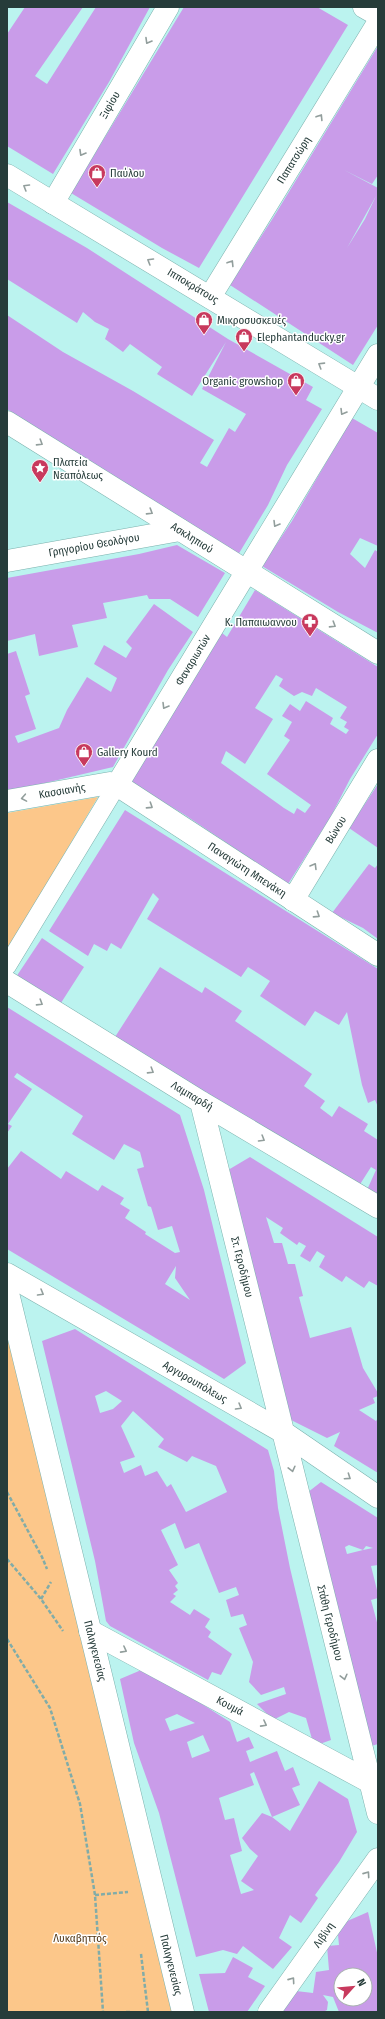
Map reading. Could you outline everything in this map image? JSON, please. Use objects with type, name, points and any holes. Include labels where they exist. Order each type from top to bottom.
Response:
[{"type":"street","name":"Ξιφίου","points":[[53,203],[168,7]]},
{"type":"street","points":[[364,7],[378,15]]},
{"type":"street","name":"Παπατσώρη","points":[[210,297],[378,23]]},
{"type":"street","name":"Ιπποκράτους","points":[[7,175],[378,399]]},
{"type":"street","name":"Φαναριωτών","points":[[7,966],[378,355]]},
{"type":"street","name":"Ασκληπιού","points":[[7,422],[378,653]]},
{"type":"street","name":"Γρηγορίου Θεολόγου","points":[[7,561],[180,530]]},
{"type":"street","name":"Βώνου","points":[[293,900],[378,760]]},
{"type":"street","name":"Κασσιανής","points":[[7,801],[110,783],[117,785]]},
{"type":"street","name":"Παναγιώτη Μπενάκη","points":[[117,785],[378,955]]},
{"type":"street","name":"Λαμπαρδή","points":[[7,982],[201,1102],[378,1207]]},
{"type":"street","name":"Στ. Γεροδήμου","points":[[201,1102],[283,1432]]},
{"type":"street","name":"Αργυρουπόλεως","points":[[7,1274],[283,1432],[378,1497]]},
{"type":"street","name":"Παλιγγενεσίας","points":[[7,1289],[183,2012]]},
{"type":"street","name":"Στάθη Γεροδήμου","points":[[283,1432],[378,1814]]},
{"type":"street","name":"Κουμά","points":[[90,1631],[370,1782]]},
{"type":"street","name":"Λιβίνη","points":[[269,2012],[378,1859]]},
{"type":"path","points":[[7,1492],[42,1557],[51,1582],[41,1599]]},
{"type":"path","points":[[7,1639],[50,1708],[80,1804],[95,1895],[103,2012]]},
{"type":"path","points":[[95,1895],[130,1892]]},
{"type":"path","points":[[126,2012],[132,2012]]},
{"type":"green space","points":[[98,797],[7,951],[7,813]]},
{"type":"green space","name":"Λυκαβηττός","points":[[7,1333],[173,2012],[7,2012]]},
{"type":"building","points":[[25,7],[83,7],[35,76],[47,84],[96,7],[150,7],[109,82],[53,174],[7,146],[7,34]]},
{"type":"building","points":[[184,7],[317,7],[348,25],[199,268],[162,248],[71,193]]},
{"type":"building","points":[[378,46],[378,175],[372,184],[344,170],[378,188],[378,325],[353,365],[230,285],[273,218]],"holes":[[[376,196],[365,219],[347,248]]]},
{"type":"building","points":[[7,202],[87,248],[228,339],[313,387],[306,400],[322,409],[287,465],[268,505],[238,555],[89,464],[7,409],[7,315],[63,352],[133,391],[214,440],[200,463],[207,467],[229,428],[235,432],[246,414],[202,389],[226,342],[192,396],[157,374],[162,367],[130,344],[123,352],[105,339],[109,329],[95,322],[83,312],[77,323],[7,279]]},
{"type":"building","points":[[352,418],[378,433],[378,546],[360,538],[350,554],[365,568],[375,550],[378,552],[378,633],[338,612],[262,566],[292,521]]},
{"type":"building","points":[[177,545],[225,573],[198,617],[170,599],[149,599],[147,595],[103,603],[107,618],[72,625],[78,647],[39,656],[35,634],[7,641],[7,578],[139,554]]},
{"type":"building","points":[[255,590],[378,667],[378,734],[350,779],[330,818],[288,884],[185,815],[130,782],[222,633],[227,637]],"holes":[[[276,675],[283,679],[279,686],[294,696],[302,692],[312,696],[316,688],[347,707],[340,718],[347,722],[344,727],[349,730],[346,734],[330,724],[333,718],[306,701],[300,711],[290,704],[282,716],[292,722],[284,736],[290,740],[267,774],[311,805],[305,813],[297,808],[294,814],[221,763],[226,751],[245,764],[273,719],[255,708]]]},
{"type":"building","points":[[154,604],[193,632],[168,670],[113,767],[7,792],[7,654],[16,651],[30,694],[25,696],[36,729],[15,736],[18,743],[59,728],[67,710],[87,677],[111,692],[117,678],[94,664],[104,645],[126,658],[132,648],[126,642]]},
{"type":"building","points":[[378,784],[378,848],[349,828]]},
{"type":"building","points":[[125,810],[378,969],[378,1107],[375,1100],[368,1103],[362,1085],[347,1012],[339,1025],[315,1011],[305,1026],[260,996],[270,981],[248,967],[241,977],[147,919],[159,899],[153,893],[121,949],[111,943],[107,951],[94,944],[88,956],[49,931]]},
{"type":"building","points":[[369,864],[375,868],[378,864],[378,939],[363,928],[332,913]]},
{"type":"building","points":[[42,938],[84,967],[59,1006],[16,977]]},
{"type":"building","points":[[160,967],[202,993],[205,987],[242,1011],[235,1021],[312,1074],[304,1086],[325,1101],[320,1108],[332,1117],[339,1106],[368,1124],[364,1131],[378,1140],[378,1197],[367,1190],[376,1170],[371,1167],[357,1189],[115,1037]]},
{"type":"building","points":[[7,1007],[180,1115],[204,1190],[246,1363],[224,1379],[7,1249],[7,1169],[21,1151],[61,1179],[66,1171],[98,1191],[102,1185],[124,1198],[120,1204],[130,1210],[125,1218],[146,1232],[145,1234],[175,1253],[180,1252],[172,1226],[158,1230],[151,1207],[148,1206],[137,1169],[144,1167],[140,1152],[124,1144],[114,1160],[72,1134],[83,1116],[17,1073],[14,1077],[32,1089],[8,1124],[12,1126],[7,1133]],"holes":[[[176,1266],[175,1278],[190,1300],[165,1284]]]},
{"type":"building","points":[[250,1157],[378,1237],[378,1286],[369,1281],[364,1288],[346,1276],[342,1282],[319,1267],[325,1256],[317,1251],[310,1262],[300,1256],[306,1246],[299,1242],[297,1245],[280,1233],[283,1228],[266,1217],[274,1243],[282,1243],[288,1264],[295,1264],[303,1296],[299,1297],[310,1338],[351,1327],[363,1368],[378,1393],[378,1396],[373,1398],[375,1403],[359,1410],[376,1421],[378,1418],[378,1473],[334,1446],[340,1432],[327,1438],[283,1416],[223,1173]]},
{"type":"building","points":[[75,1329],[268,1450],[274,1471],[278,1508],[290,1568],[331,1740],[314,1746],[306,1718],[289,1712],[273,1720],[257,1704],[286,1694],[284,1687],[261,1695],[249,1682],[253,1662],[239,1628],[247,1625],[243,1614],[231,1617],[226,1600],[239,1595],[236,1587],[219,1593],[199,1543],[185,1549],[175,1523],[161,1530],[178,1565],[169,1570],[178,1583],[175,1586],[178,1590],[173,1594],[176,1596],[170,1602],[190,1615],[194,1609],[210,1619],[205,1627],[211,1632],[208,1637],[232,1654],[221,1675],[212,1672],[208,1680],[110,1626],[106,1621],[95,1561],[42,1341]],"holes":[[[106,1391],[122,1401],[113,1409],[100,1413],[95,1396]],[[133,1411],[164,1439],[158,1447],[187,1462],[192,1456],[216,1466],[227,1492],[186,1512],[171,1484],[167,1487],[157,1471],[145,1476],[141,1465],[124,1473],[120,1462],[135,1457],[121,1426]]]},
{"type":"building","points":[[321,1482],[378,1518],[378,1565],[371,1566],[378,1598],[371,1600],[378,1626],[378,1744],[365,1748],[303,1496]],"holes":[[[349,1545],[363,1550],[347,1554],[345,1547]],[[366,1546],[373,1548],[363,1550]]]},
{"type":"building","points":[[146,1668],[230,1722],[237,1742],[249,1737],[254,1748],[246,1751],[250,1762],[277,1751],[285,1771],[293,1767],[300,1785],[292,1788],[300,1805],[272,1817],[290,1831],[319,1781],[348,1799],[357,1832],[339,1862],[315,1895],[318,1898],[301,1923],[290,1915],[279,1938],[292,1947],[273,1969],[243,1946],[237,1954],[223,1950],[196,1957],[159,1813],[134,1743],[120,1679]],"holes":[[[177,1714],[195,1723],[170,1731],[165,1719]],[[203,1735],[210,1751],[192,1758],[187,1742]],[[254,1772],[272,1817],[262,1813],[242,1838],[250,1849],[258,1856],[241,1881],[254,1890],[241,1894],[230,1855],[242,1851],[234,1818],[225,1820],[219,1798],[254,1785],[250,1774]]]},
{"type":"building","points":[[368,1912],[378,1957],[378,2012],[339,2012],[337,2007],[373,2007],[373,1967],[333,1967],[333,1997],[323,1995],[328,2002],[327,2010],[323,2012],[282,2012],[296,1991],[313,1993],[316,1972],[329,1970],[327,1946],[339,1945],[338,1935],[345,1922]]},
{"type":"building","points":[[233,1957],[253,1968],[248,1977],[265,1986],[247,2012],[209,2012],[199,1974],[225,1973]]},
{"type":"place","name":"Παύλου","points":[[97,188]]},
{"type":"place","name":"Μικροσυσκευές","points":[[204,335]]},
{"type":"place","name":"Elephantanducky.gr","points":[[244,352]]},
{"type":"place","name":"Organic growshop","points":[[296,396]]},
{"type":"place","name":"Πλατεία Νεαπόλεως","points":[[40,483]]},
{"type":"place","name":"Κ. Παπαιωαννου","points":[[310,637]]},
{"type":"place","name":"Gallery Kourd","points":[[84,767]]}]
